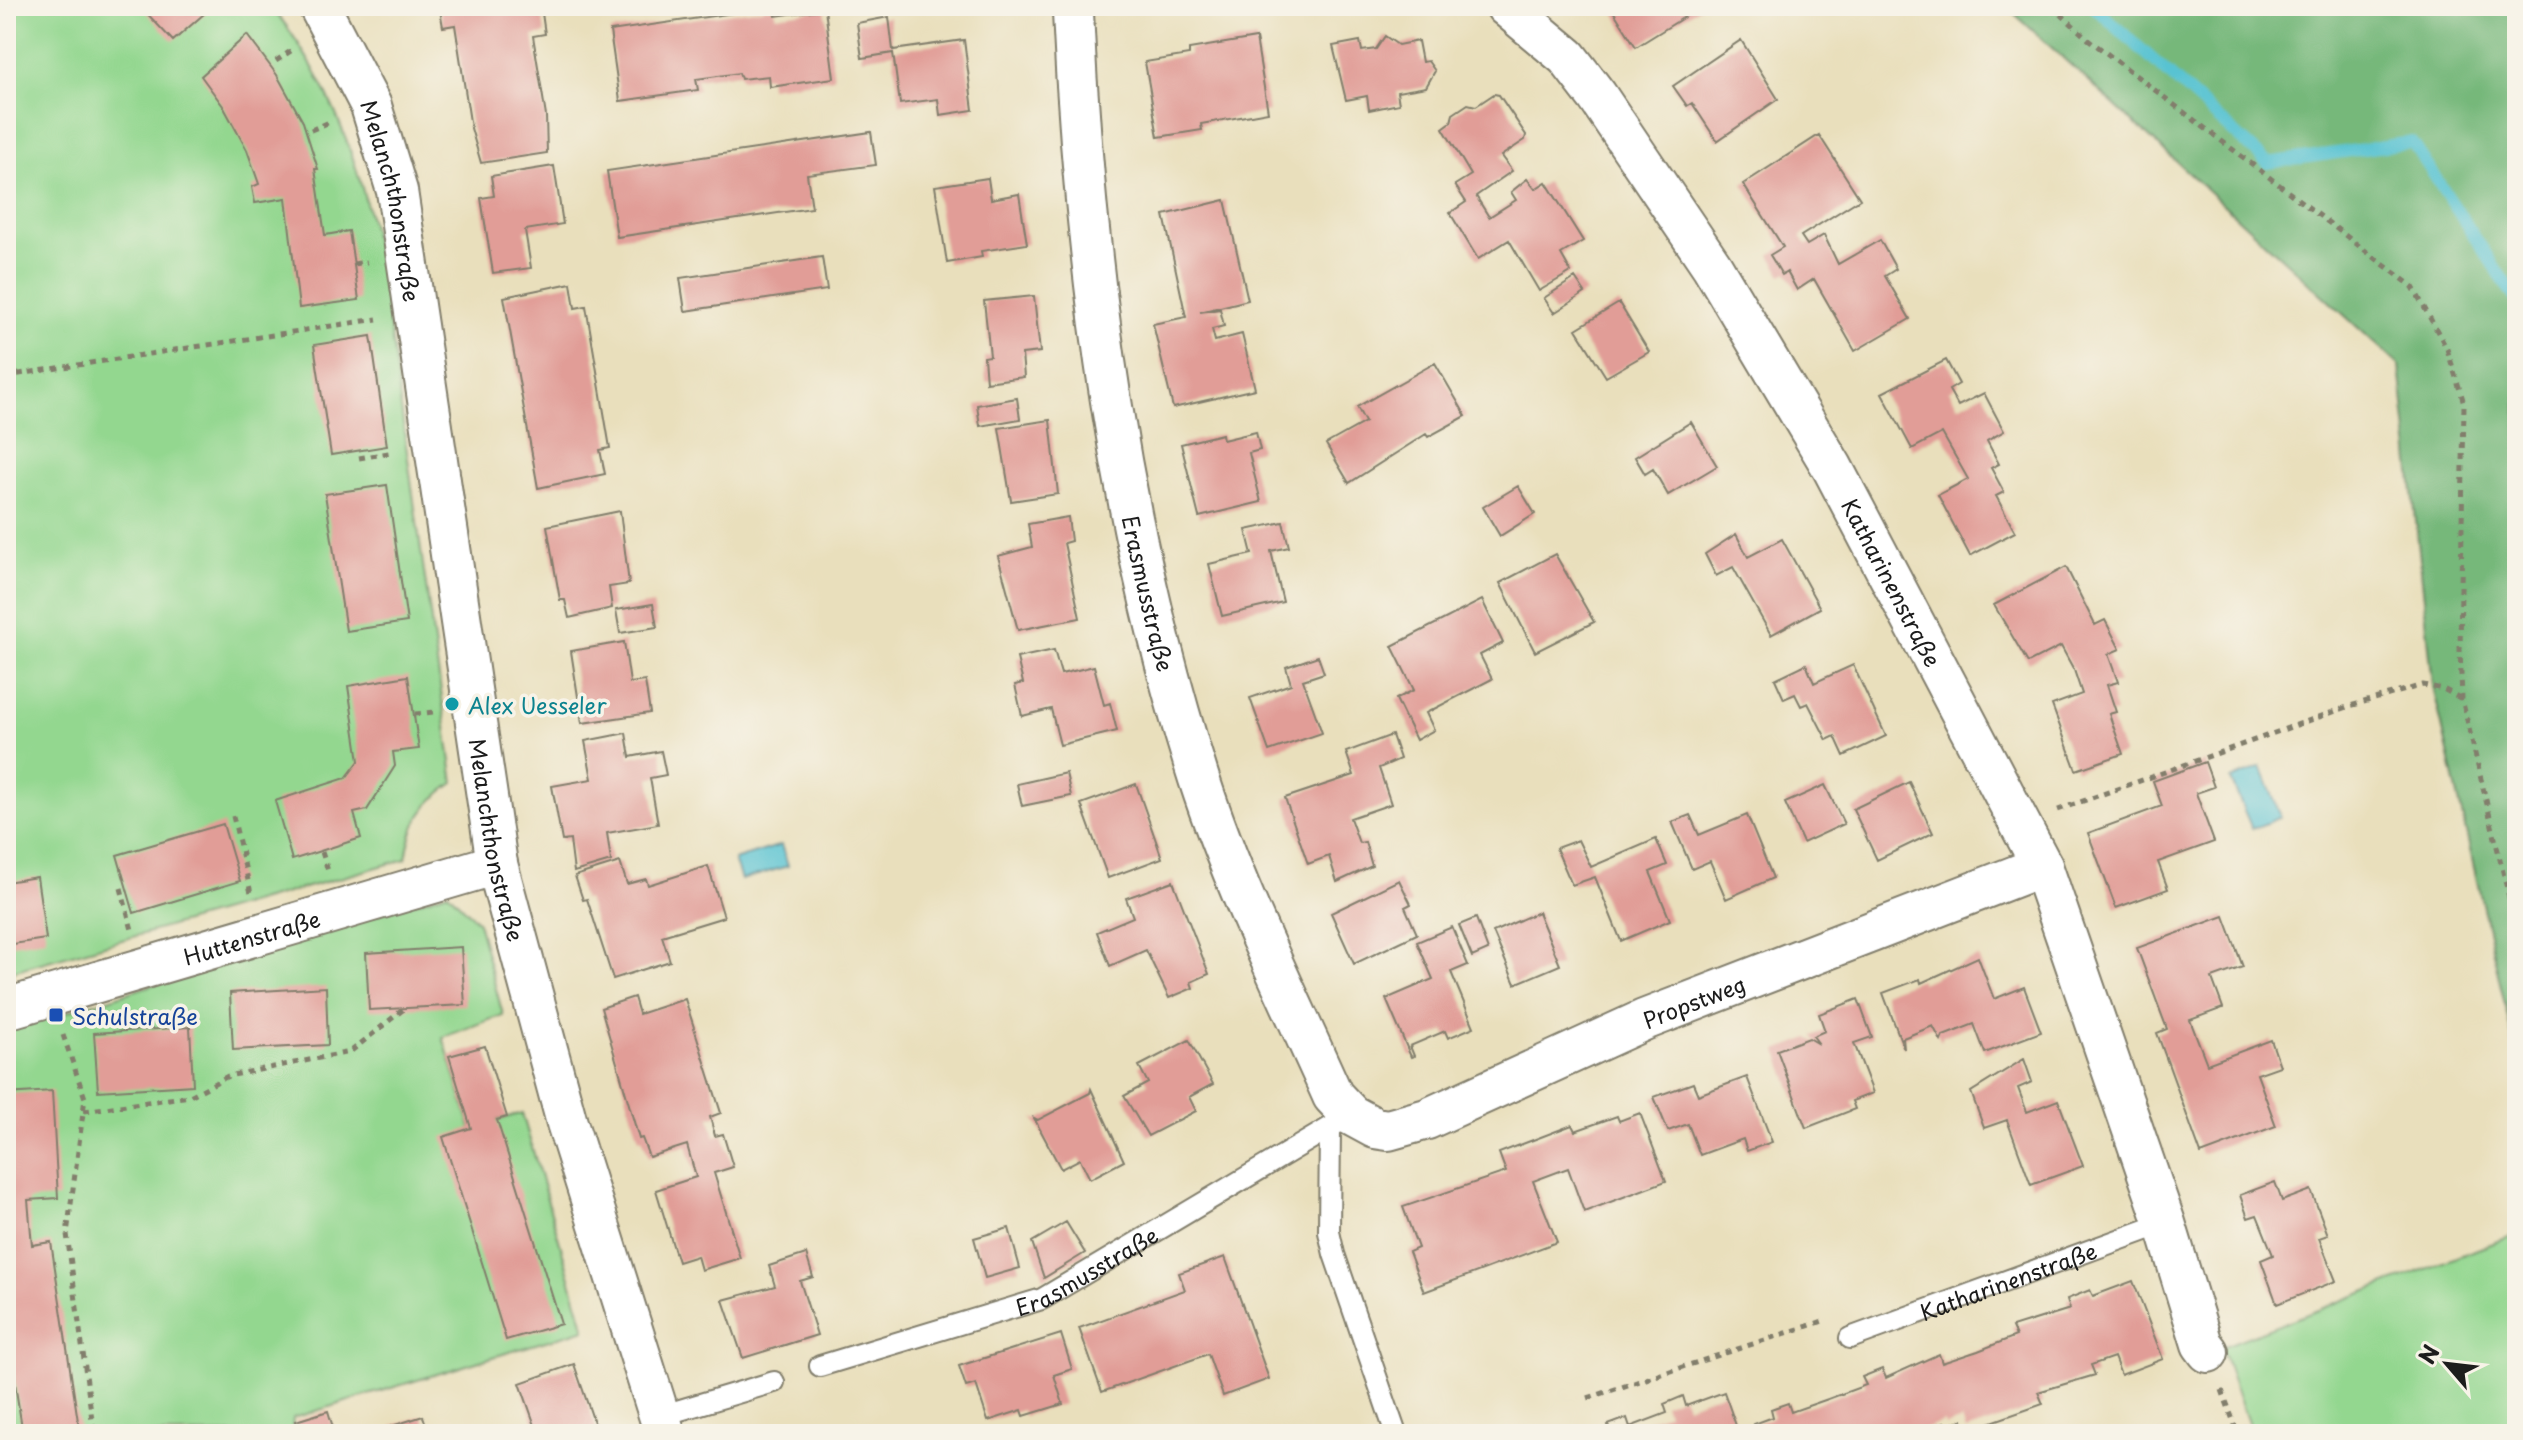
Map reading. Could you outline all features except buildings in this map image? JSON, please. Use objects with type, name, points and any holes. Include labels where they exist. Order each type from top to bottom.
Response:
[{"type":"street","name":"Melanchthonstraße","points":[[319,6],[371,106],[397,191],[497,864],[567,1123],[663,1425]]},
{"type":"street","name":"Katharinenstraße","points":[[1506,6],[1567,57],[1712,266],[1832,467],[2042,866],[2165,1223],[2202,1344],[2208,1352]]},
{"type":"street","name":"Erasmusstraße","points":[[1077,8],[1094,280],[1111,417],[1140,563],[1168,674],[1200,780],[1255,927],[1333,1096],[1341,1121]]},
{"type":"street","name":"Huttenstraße","points":[[6,1009],[497,864]]},
{"type":"street","name":"Propstweg","points":[[1341,1121],[1388,1130],[1427,1119],[1644,1020],[2042,866]]},
{"type":"lane","name":"Erasmusstraße","points":[[820,1366],[1042,1299],[1341,1121]]},
{"type":"lane","points":[[1341,1121],[1329,1232],[1396,1434]]},
{"type":"lane","name":"Katharinenstraße","points":[[1850,1338],[2165,1223]]},
{"type":"lane","points":[[663,1425],[774,1382]]},
{"type":"path","points":[[2052,6],[2088,39],[2413,287],[2447,349],[2464,403],[2462,699],[2517,931]]},
{"type":"path","points":[[6,376],[345,324]]},
{"type":"path","points":[[2019,824],[2350,706],[2423,685],[2443,689],[2462,699]]},
{"type":"path","points":[[233,816],[261,934]]},
{"type":"path","points":[[50,996],[85,1098],[67,1234],[94,1434]]},
{"type":"path","points":[[84,1111],[190,1096],[228,1076],[350,1052],[405,1008]]},
{"type":"path","points":[[1588,1398],[1825,1320],[1850,1338]]},
{"type":"green space","points":[[6,6],[271,6],[306,56],[333,108],[354,162],[382,275],[454,783],[427,806],[415,824],[406,859],[6,973]]},
{"type":"green space","points":[[2006,6],[2507,6],[2517,19],[2517,1058],[2433,686],[2400,366]]},
{"type":"green space","points":[[448,892],[478,922],[503,1015],[443,1037],[471,1128],[522,1113],[585,1329],[293,1418],[292,1434],[6,1434],[6,1031]]},
{"type":"green space","points":[[2517,1234],[2517,1434],[2252,1434],[2221,1347]]},
{"type":"water","points":[[2261,767],[2281,817],[2252,829],[2231,780]]},
{"type":"water","points":[[781,845],[788,866],[741,880],[734,860]]},
{"type":"waterway","points":[[2093,6],[2268,163],[2412,142],[2517,301]]},
{"type":"waterway","points":[[2517,496],[2517,538]]},
{"type":"place","name":"Alex Uesseler","points":[[452,704]]},
{"type":"place","name":"Schulstraße","points":[[56,1015]]}]
